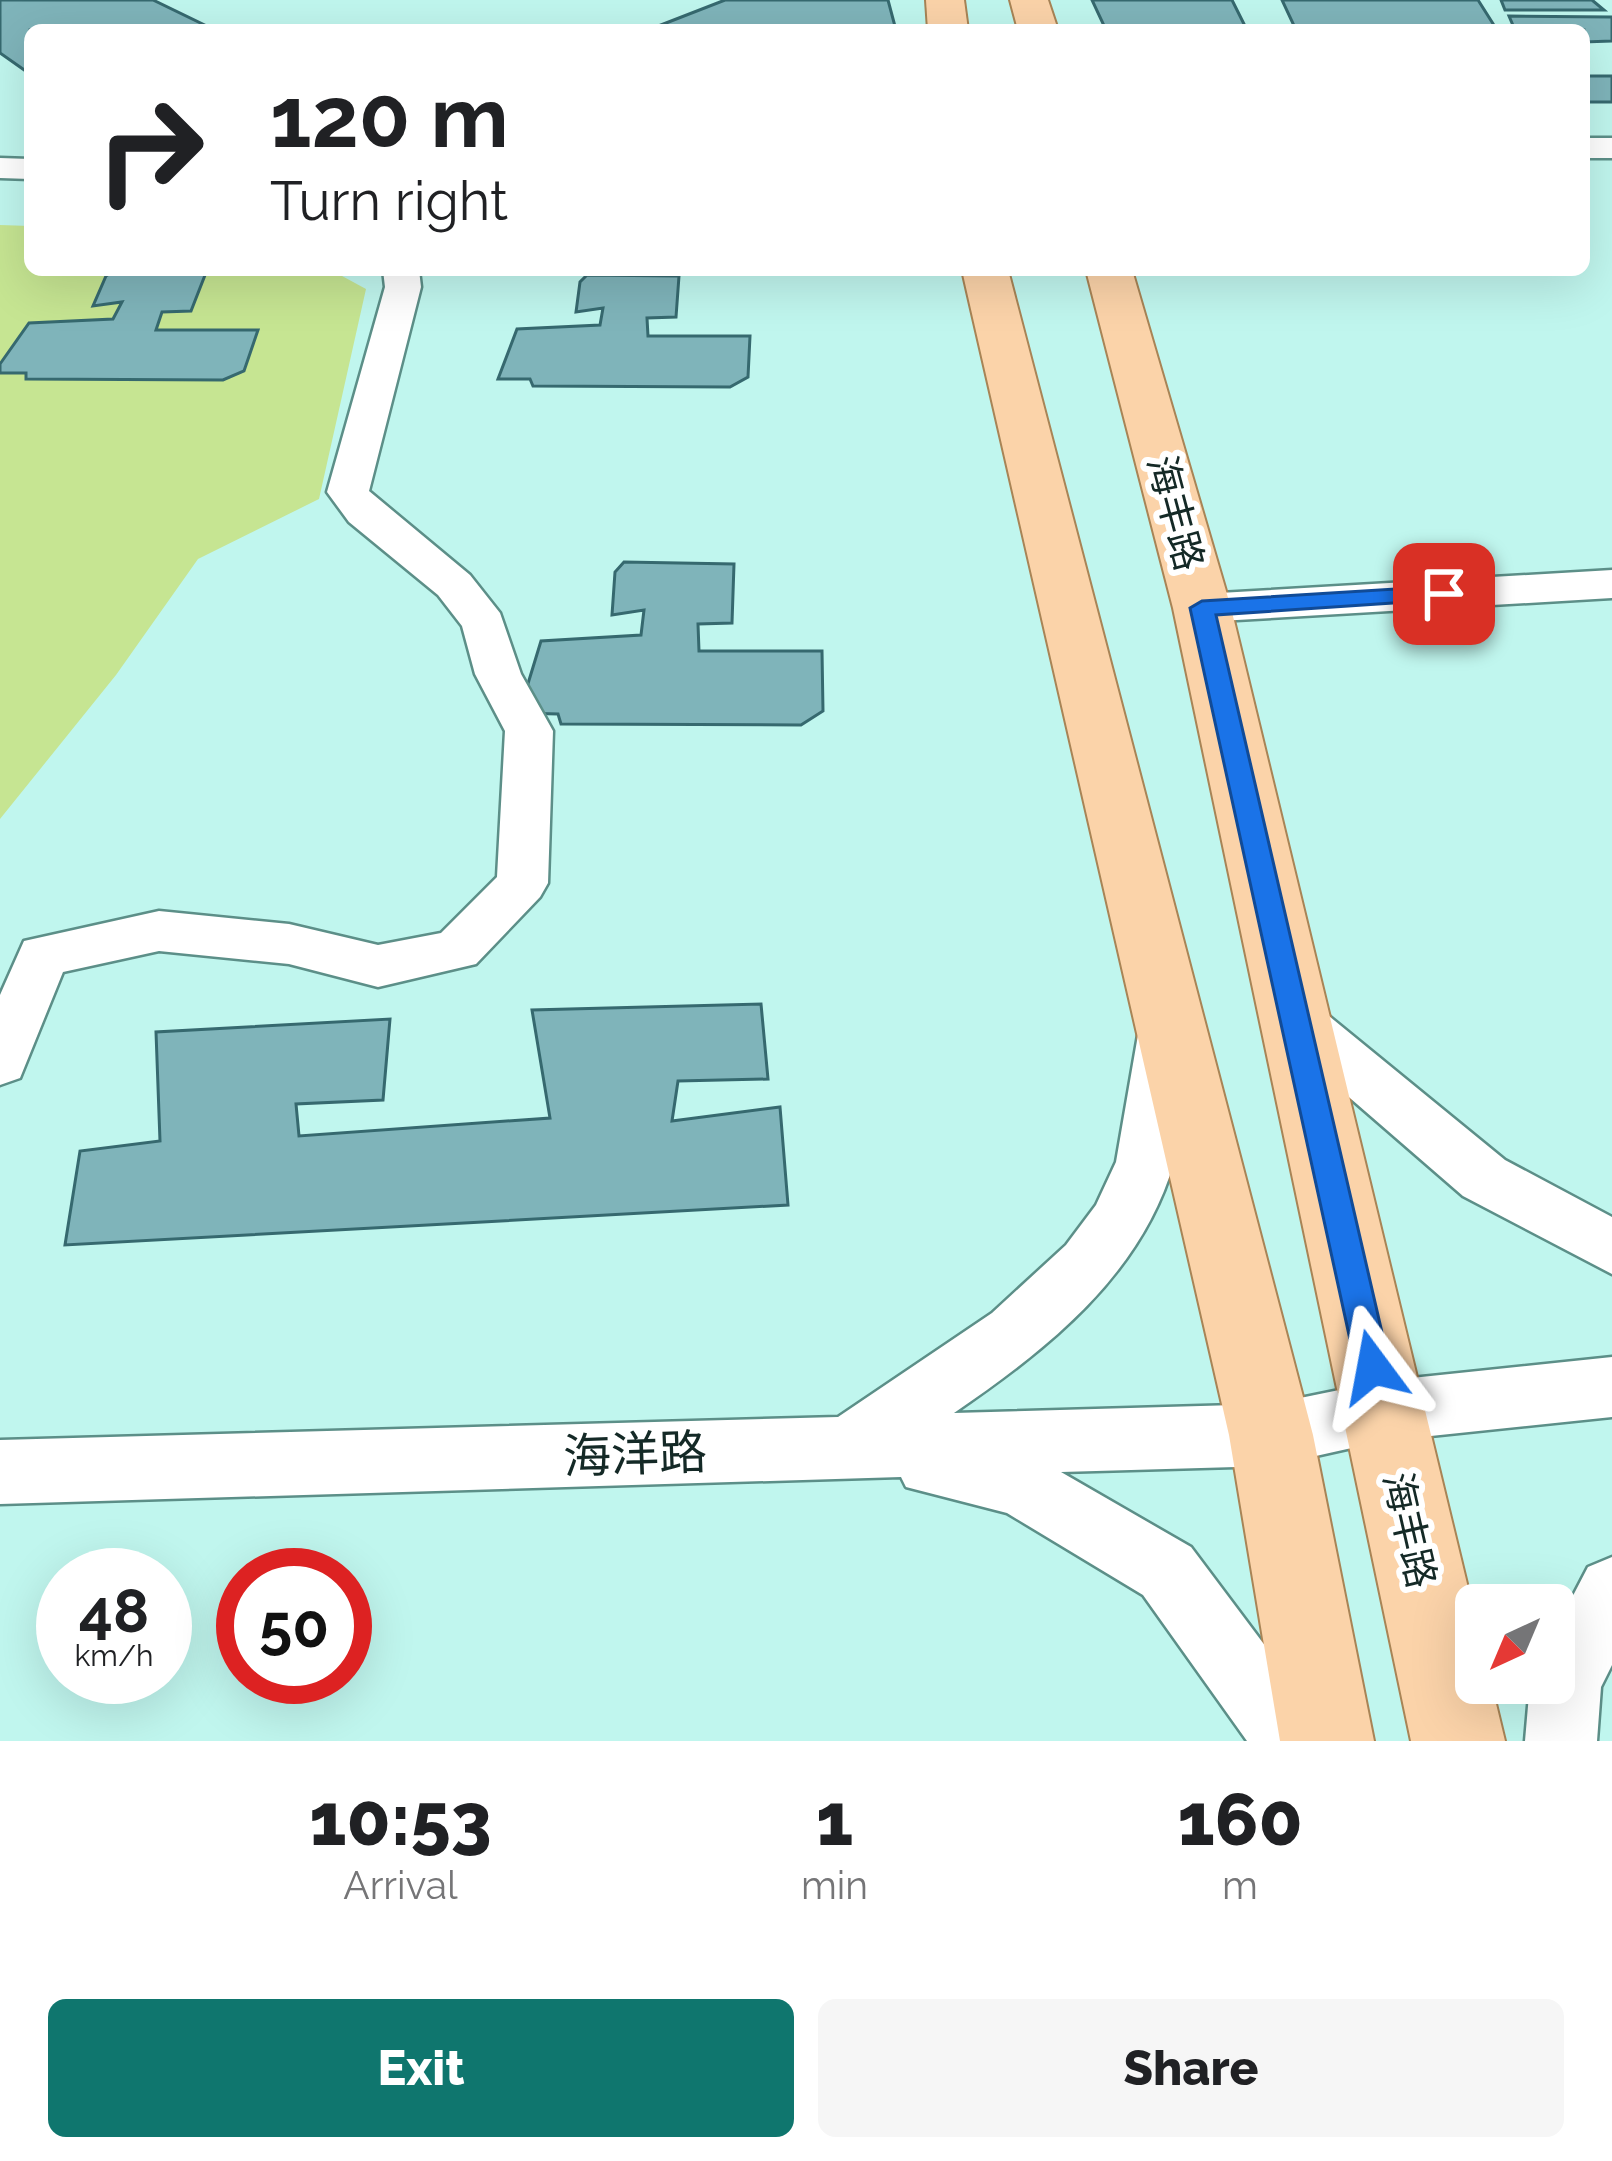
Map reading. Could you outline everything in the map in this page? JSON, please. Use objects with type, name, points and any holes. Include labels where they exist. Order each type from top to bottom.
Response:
[{"type":"main road","points":[[986,276],[1270,1435],[1327,1741]]},
{"type":"main road","name":"海丰路","points":[[1111,276],[1202,608],[1459,1741]]},
{"type":"street","points":[[0,1062],[44,956],[159,931],[289,944],[378,966],[457,950],[522,883],[529,731],[497,674],[484,623],[454,585],[364,514],[348,492],[403,287],[402,276]]},
{"type":"street","points":[[1202,608],[1612,584]]},
{"type":"street","points":[[1294,1018],[1484,1178],[1612,1247]]},
{"type":"street","points":[[846,1448],[1007,1338],[1091,1264],[1139,1178],[1169,1021]]},
{"type":"street","name":"海洋路","points":[[0,1472],[1270,1435],[1383,1411],[1612,1387]]},
{"type":"street","points":[[846,1448],[1018,1484],[1167,1571],[1291,1741]]},
{"type":"street","points":[[1561,1741],[1566,1682],[1612,1591]]},
{"type":"green space","points":[[0,225],[24,226],[24,276],[342,276],[366,289],[319,499],[198,559],[116,675],[0,819]]},
{"type":"building","points":[[0,0],[153,0],[203,24],[24,24],[24,70],[0,53]]},
{"type":"building","points":[[725,0],[888,0],[894,24],[663,24]]},
{"type":"building","points":[[1092,0],[1232,0],[1244,24],[1103,24]]},
{"type":"building","points":[[1282,0],[1478,0],[1493,24],[1293,24]]},
{"type":"building","points":[[1501,0],[1592,0],[1604,10],[1505,10]]},
{"type":"building","points":[[1509,16],[1612,17],[1612,41],[1590,42],[1590,24],[1512,24]]},
{"type":"building","points":[[1590,76],[1612,76],[1612,102],[1590,102]]},
{"type":"building","points":[[106,276],[205,276],[191,311],[162,312],[156,330],[258,330],[244,371],[223,380],[26,379],[26,373],[0,373],[0,364],[29,323],[113,319],[122,302],[93,306]]},
{"type":"building","points":[[586,276],[679,276],[676,317],[647,318],[648,336],[750,336],[748,377],[730,387],[533,386],[530,379],[498,379],[517,329],[600,325],[603,308],[576,312],[580,282]]},
{"type":"building","points":[[624,562],[734,564],[732,623],[698,624],[699,651],[822,651],[823,711],[801,725],[561,724],[558,714],[519,713],[541,641],[641,635],[644,610],[612,615],[615,572]]},
{"type":"building","points":[[761,1004],[768,1079],[678,1081],[672,1121],[780,1107],[788,1205],[65,1245],[80,1151],[160,1141],[156,1032],[390,1019],[383,1100],[296,1104],[299,1136],[550,1118],[532,1010]]},
{"type":"route","points":[[1373,1367],[1202,608],[1444,594]]}]
